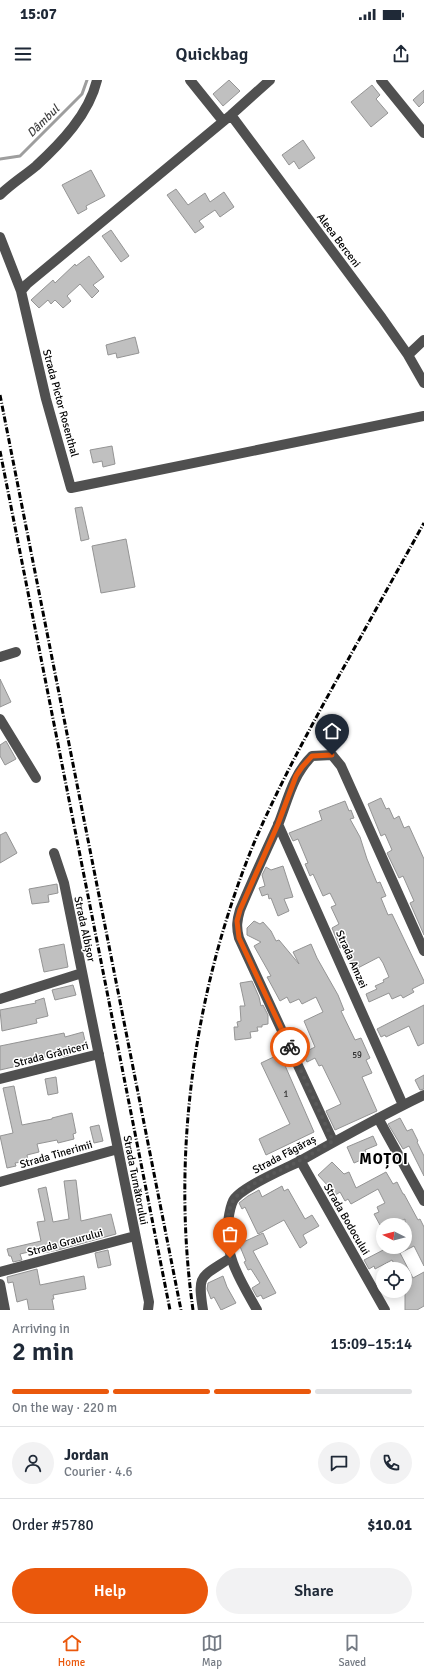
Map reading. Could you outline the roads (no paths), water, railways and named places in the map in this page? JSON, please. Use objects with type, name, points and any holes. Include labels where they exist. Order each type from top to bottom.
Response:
[{"type":"street","points":[[0,195],[58,146],[91,100],[97,80]]},
{"type":"street","name":"Aleea Berceni","points":[[190,80],[227,118],[382,318],[408,355],[424,383]]},
{"type":"street","points":[[0,237],[21,291],[27,284],[227,118],[270,80]]},
{"type":"street","points":[[381,80],[424,133]]},
{"type":"street","name":"Strada Pictor Rosenthal","points":[[21,291],[46,399],[71,488],[424,416]]},
{"type":"street","points":[[408,355],[424,340]]},
{"type":"street","points":[[0,657],[16,652]]},
{"type":"street","points":[[0,719],[36,778]]},
{"type":"street","points":[[333,1141],[239,938],[237,930],[237,921],[240,910],[278,824],[296,776],[312,756],[332,755],[341,766],[424,951]]},
{"type":"street","name":"Strada Amzei","points":[[278,824],[403,1105]]},
{"type":"street","name":"Strada Albișor","points":[[0,999],[82,973],[64,883],[54,852]]},
{"type":"street","name":"Strada Grăniceri","points":[[0,1079],[99,1054],[82,973]]},
{"type":"street","name":"Strada Turnătorului","points":[[99,1054],[149,1302],[148,1310]]},
{"type":"street","name":"Strada Făgăraș","points":[[230,1258],[227,1234],[229,1215],[233,1200],[248,1188],[333,1141],[424,1095]]},
{"type":"street","points":[[378,1118],[424,1201]]},
{"type":"street","name":"Strada Tinerimii","points":[[0,1182],[118,1149]]},
{"type":"street","name":"Strada Bodocului","points":[[300,1160],[386,1310]]},
{"type":"street","name":"Strada Graurului","points":[[0,1272],[135,1236]]},
{"type":"street","points":[[203,1310],[200,1290],[201,1281],[204,1276],[230,1258],[257,1310]]},
{"type":"street","points":[[0,1284],[5,1310]]},
{"type":"waterway","name":"Dâmbul","points":[[0,159],[20,156],[82,94],[87,80]]},
{"type":"railway","points":[[0,395],[181,1310]]},
{"type":"railway","points":[[0,451],[170,1310]]},
{"type":"railway","points":[[193,1310],[187,1251],[185,1192],[187,1132],[193,1073],[203,1014],[216,956],[233,899],[254,843],[274,800],[317,716],[424,523]]},
{"type":"district","name":"MOȚOI","points":[[384,1159]]}]
